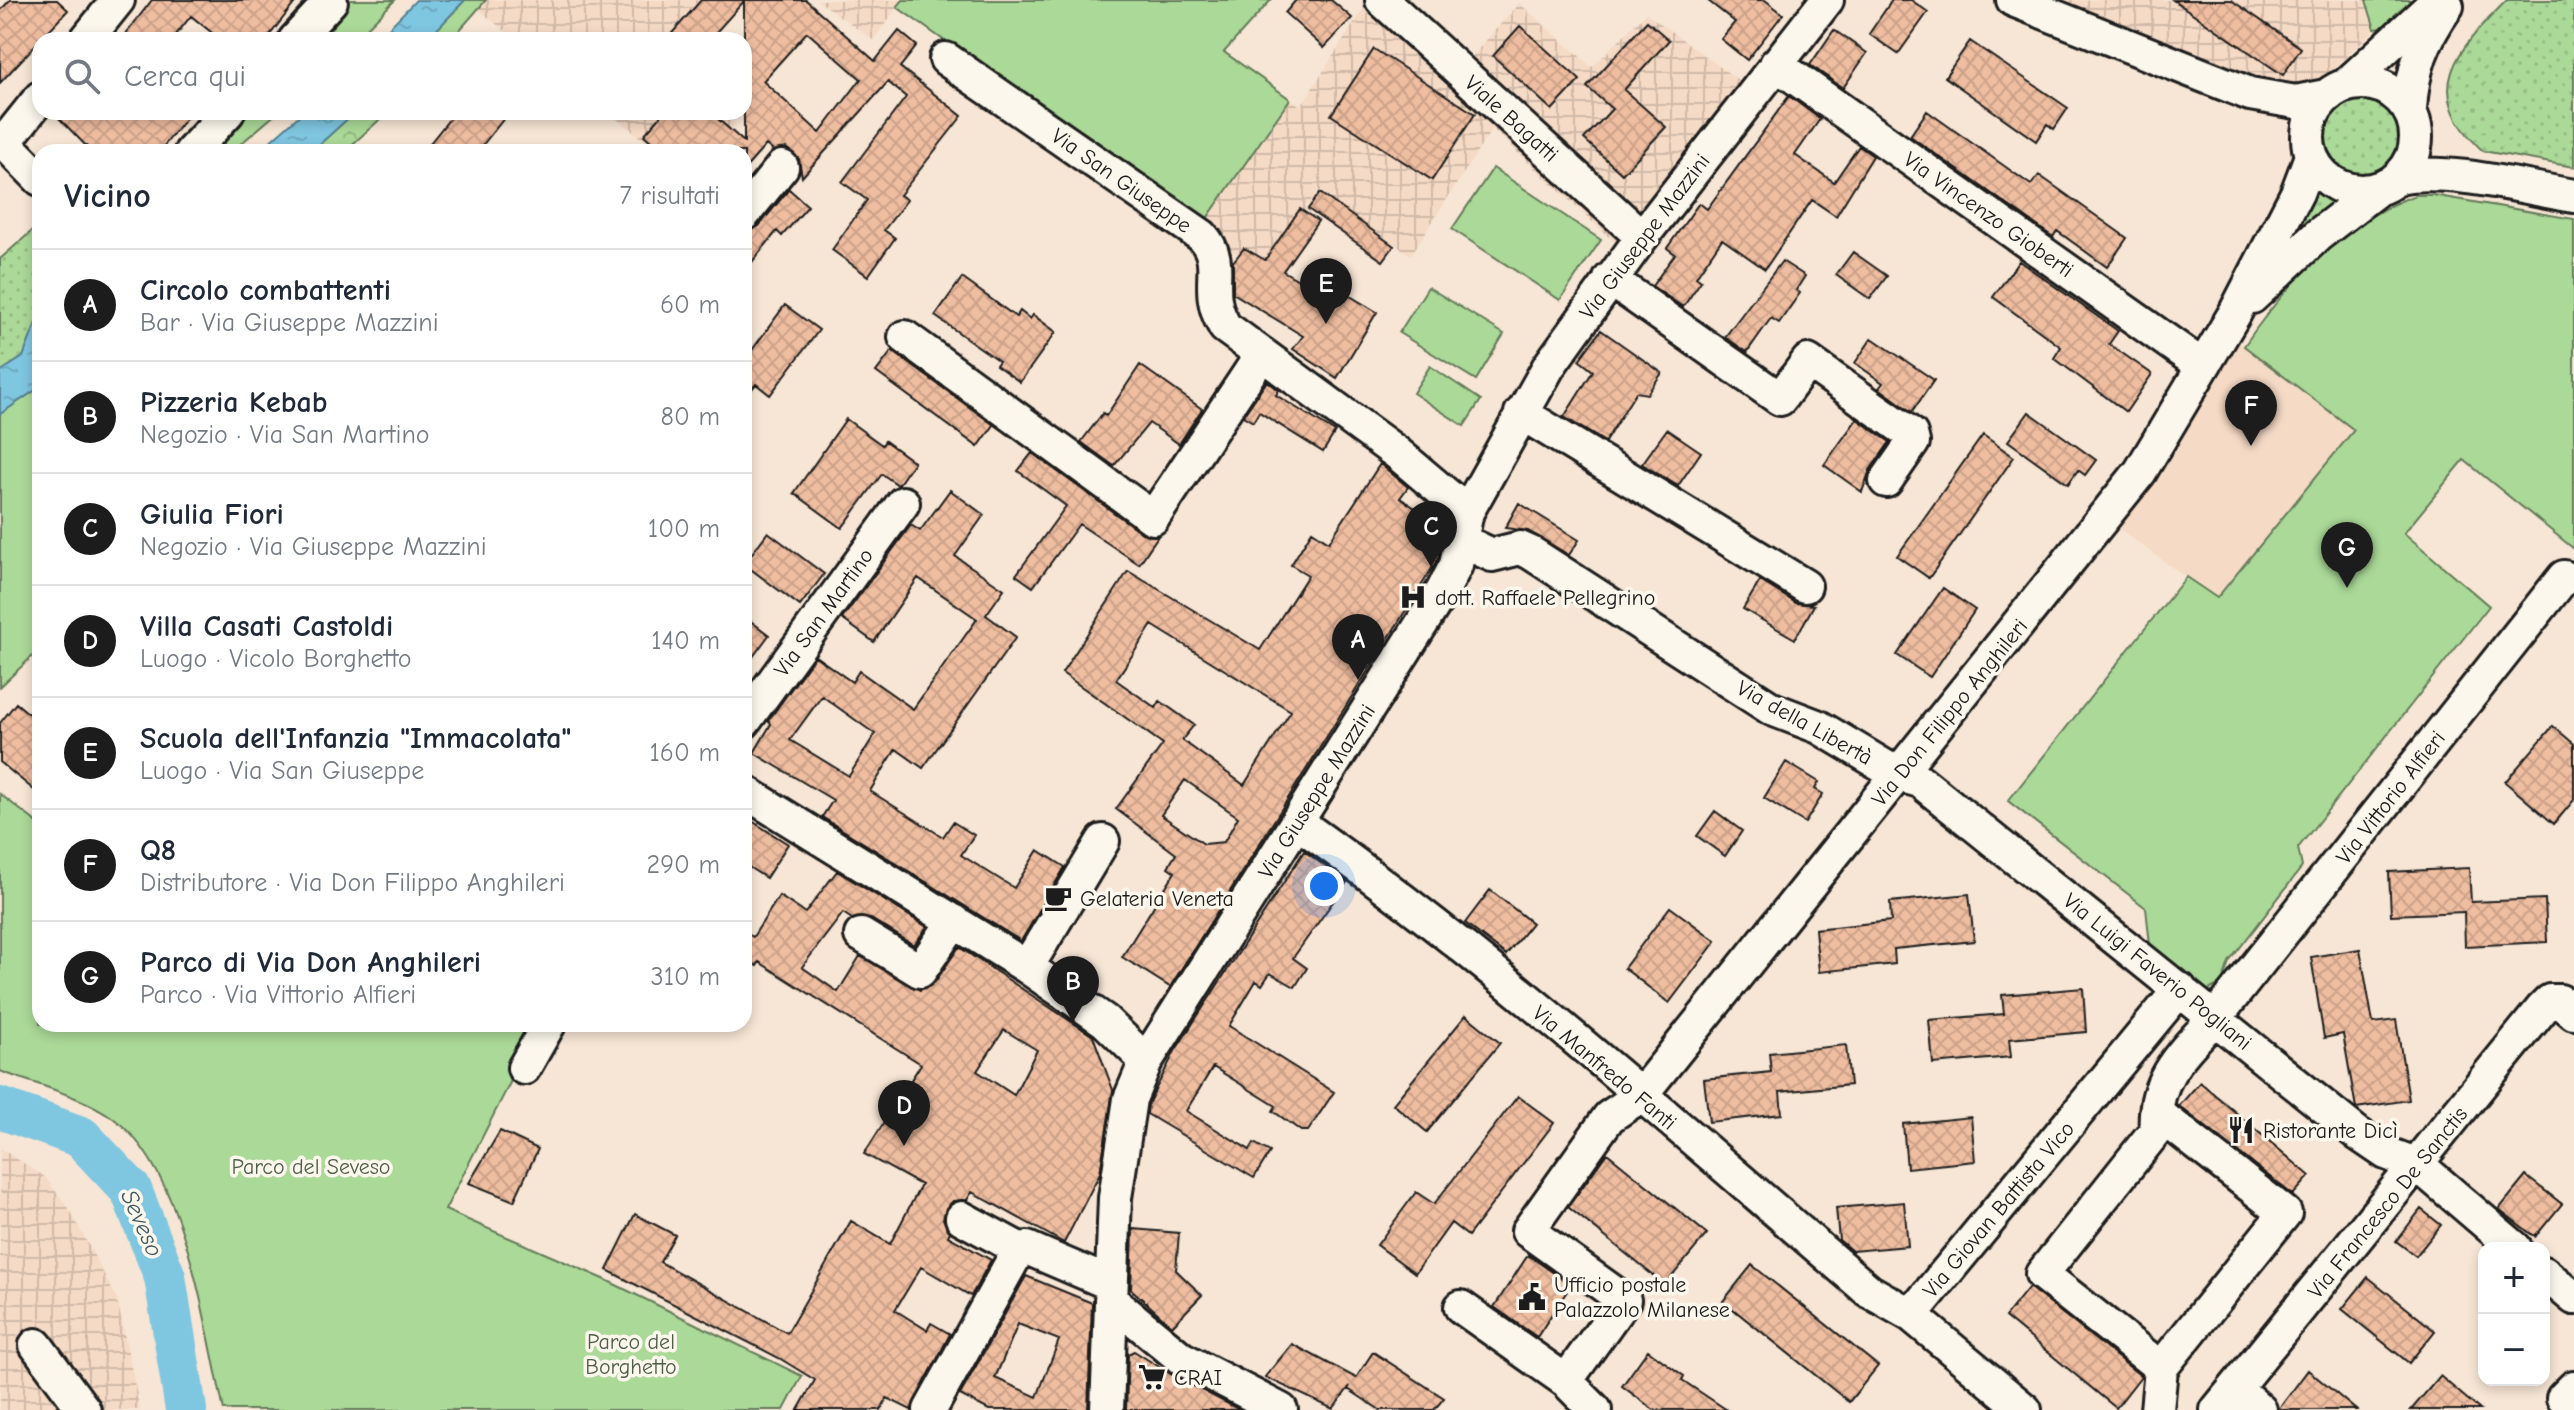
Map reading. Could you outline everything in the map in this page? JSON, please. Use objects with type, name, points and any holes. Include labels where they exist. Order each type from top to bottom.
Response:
[{"type":"street","points":[[92,32],[118,0]]},
{"type":"street","name":"Viale Bagatti","points":[[1382,0],[1642,237]]},
{"type":"street","name":"Via Giuseppe Mazzini","points":[[1107,1410],[1115,1198],[1130,1099],[1146,1061],[1443,590],[1456,567],[1465,527],[1521,413],[1610,279],[1827,0]]},
{"type":"street","points":[[2013,0],[2250,94],[2296,102],[2375,84],[2391,91],[2414,120],[2436,157],[2480,179]]},
{"type":"street","points":[[2309,150],[2311,120],[2336,91],[2438,0]]},
{"type":"street","points":[[2387,184],[2411,163],[2417,60],[2425,40],[2452,0]]},
{"type":"street","points":[[302,32],[331,1]]},
{"type":"street","name":"Via San Giuseppe","points":[[946,59],[1202,236],[1216,255],[1212,282],[1218,314],[1236,337],[1397,453],[1465,527]]},
{"type":"street","name":"Via Vincenzo Gioberti","points":[[1776,64],[2201,365]]},
{"type":"street","points":[[2250,94],[2277,113],[2309,150],[2325,178],[2339,186],[2387,184],[2426,175],[2480,179],[2574,196]]},
{"type":"street","points":[[32,107],[2,140],[32,171]]},
{"type":"street","points":[[198,144],[221,120]]},
{"type":"street","name":"Via Don Filippo Anghileri","points":[[1566,1381],[1624,1300],[1528,1231],[1609,1117],[1640,1096],[2140,472],[2201,365],[2235,313],[2297,193],[2309,150]]},
{"type":"street","points":[[752,204],[782,167]]},
{"type":"street","name":"Via Don Filippo Anghileri","points":[[2235,313],[2318,235],[2387,184]]},
{"type":"street","points":[[1610,279],[1780,399],[1808,361],[1911,434],[1913,442],[1886,481]]},
{"type":"street","points":[[905,337],[1153,518],[1262,354]]},
{"type":"street","points":[[1521,413],[1805,586]]},
{"type":"street","name":"Via San Martino","points":[[752,711],[903,503]]},
{"type":"street","name":"Via della Libertà","points":[[1465,527],[1492,555],[1520,548],[1531,553],[1772,709],[1819,727],[1899,775]]},
{"type":"street","name":"Via Vittorio Alfieri","points":[[2156,1130],[2155,1110],[2168,1070],[2216,1017],[2564,577]]},
{"type":"street","name":"Via Luigi Faverio Pogliani","points":[[1899,775],[1920,781],[2358,1134],[2394,1157],[2418,1165],[2508,1242]]},
{"type":"street","points":[[752,796],[1027,967],[1105,1021],[1146,1061]]},
{"type":"street","name":"Via Manfredo Fanti","points":[[1297,822],[1373,875],[1869,1291],[1911,1315]]},
{"type":"street","points":[[1027,967],[1103,841]]},
{"type":"street","points":[[861,935],[920,971],[954,921]]},
{"type":"street","name":"Via Giovan Battista Vico","points":[[2025,1410],[1911,1315],[2180,989]]},
{"type":"street","name":"Via Francesco De Sanctis","points":[[2226,1399],[2307,1319],[2418,1165],[2542,1009],[2550,1001],[2567,1007]]},
{"type":"street","points":[[524,1068],[544,1032]]},
{"type":"street","points":[[2157,1410],[2161,1368],[2285,1213],[2165,1119],[2042,1274],[2161,1368]]},
{"type":"street","points":[[962,1218],[1111,1292],[1181,1358],[1281,1410]]},
{"type":"street","points":[[930,1410],[1023,1249]]},
{"type":"street","points":[[2550,1278],[2574,1298]]},
{"type":"street","points":[[1461,1307],[1566,1381],[1595,1410]]},
{"type":"street","points":[[36,1345],[84,1410]]},
{"type":"street","points":[[2226,1399],[2260,1410]]},
{"type":"shaded area","points":[[486,0],[699,0],[671,32],[506,32],[478,9]]},
{"type":"shaded area","points":[[817,0],[903,0],[873,40]]},
{"type":"shaded area","points":[[1369,0],[1460,70],[1519,3],[1592,67],[1646,13],[1752,90],[1625,252],[1492,129],[1411,255],[1317,193],[1259,267],[1228,248],[1203,224],[1290,99],[1301,106]]},
{"type":"shaded area","points":[[2023,0],[2366,0],[2375,29],[2320,82],[2281,93]]},
{"type":"shaded area","points":[[618,120],[731,120],[735,124],[719,144],[649,144]]},
{"type":"shaded area","points":[[2232,337],[2355,430],[2216,599],[2117,527],[2197,388]]},
{"type":"shaded area","points":[[0,1148],[45,1177],[70,1210],[117,1299],[140,1410],[0,1410]]},
{"type":"green space","points":[[344,0],[395,0],[363,32],[318,32]]},
{"type":"green space","points":[[465,0],[486,0],[458,32],[435,32]]},
{"type":"green space","points":[[903,0],[1271,0],[1224,52],[1290,99],[1203,224],[897,7]]},
{"type":"green space","points":[[2366,0],[2422,0],[2392,27],[2375,29]]},
{"type":"green space","points":[[2507,0],[2574,0],[2574,167],[2483,151],[2464,129],[2453,109],[2449,90],[2460,54]]},
{"type":"green space","points":[[2363,98],[2378,101],[2395,115],[2402,137],[2399,152],[2385,169],[2363,176],[2348,173],[2331,159],[2324,137],[2327,122],[2341,105]]},
{"type":"green space","points":[[241,120],[269,120],[240,144],[219,144]]},
{"type":"green space","points":[[346,120],[379,120],[353,144],[320,144]]},
{"type":"green space","points":[[1493,168],[1601,240],[1560,300],[1452,229]]},
{"type":"green space","points":[[2313,179],[2336,196],[2349,200],[2280,260]]},
{"type":"green space","points":[[2416,195],[2432,195],[2574,219],[2574,549],[2464,460],[2404,533],[2489,606],[2298,848],[2302,867],[2229,962],[2222,983],[2207,991],[2150,945],[2146,908],[2008,801],[2186,577],[2217,598],[2354,430],[2244,346],[2278,301],[2319,257],[2366,220]]},
{"type":"green space","points":[[32,231],[32,334],[23,357],[0,372],[0,259]]},
{"type":"green space","points":[[1428,287],[1504,334],[1476,380],[1399,333]]},
{"type":"green space","points":[[1430,366],[1481,400],[1464,426],[1413,393]]},
{"type":"green space","points":[[32,392],[32,657],[0,687],[0,414]]},
{"type":"green space","name":"Parco del Seveso","points":[[0,794],[32,819],[32,1032],[536,1032],[445,1210],[604,1279],[802,1376],[784,1410],[224,1410],[199,1294],[175,1211],[158,1174],[138,1142],[102,1110],[0,1071]]},
{"type":"water","points":[[416,0],[465,0],[435,32],[385,32]]},
{"type":"water","points":[[294,120],[346,120],[320,144],[267,144]]},
{"type":"water","points":[[32,334],[32,392],[0,414],[0,372],[23,357]]},
{"type":"building","points":[[10,0],[57,0],[68,10],[48,32],[32,32],[32,49],[0,83],[0,11]]},
{"type":"building","points":[[152,0],[297,0],[272,32],[211,32],[191,16],[178,32],[127,32]]},
{"type":"building","points":[[701,0],[806,0],[875,61],[899,31],[917,46],[900,67],[962,116],[900,195],[907,200],[884,230],[895,238],[868,276],[832,250],[867,200],[842,182],[906,97],[888,82],[802,177],[799,159],[786,148],[773,151],[766,145],[752,161],[752,144],[654,144],[644,135],[657,120],[719,120],[744,142],[744,120],[752,120],[752,32],[744,32],[744,1],[716,32],[673,32]],"holes":[[[807,32],[861,79],[820,133],[763,81]]]},
{"type":"building","points":[[1296,0],[1331,0],[1352,18],[1324,48],[1285,13]]},
{"type":"building","points":[[1707,0],[1765,0],[1783,14],[1747,60],[1721,39],[1735,22]]},
{"type":"building","points":[[1892,0],[1911,0],[1928,12],[1898,54],[1869,34]]},
{"type":"building","points":[[2173,0],[2231,0],[2301,48],[2283,75]]},
{"type":"building","points":[[1647,21],[1669,40],[1624,90],[1666,127],[1622,174],[1584,139],[1612,109],[1587,87]]},
{"type":"building","points":[[1520,26],[1580,80],[1552,110],[1493,56]]},
{"type":"building","points":[[1834,30],[1867,53],[1843,88],[1810,65]]},
{"type":"building","points":[[1970,41],[2068,108],[2054,129],[2047,124],[2036,141],[1945,77]]},
{"type":"building","points":[[1374,49],[1475,114],[1432,180],[1331,115]]},
{"type":"building","points":[[1789,96],[1820,119],[1795,155],[1834,182],[1859,146],[1873,156],[1836,216],[1812,200],[1765,269],[1722,239],[1696,277],[1701,281],[1683,307],[1652,286],[1675,254],[1667,248],[1699,203],[1707,209]]},
{"type":"building","points":[[1927,111],[2031,185],[2039,175],[2127,238],[2107,267],[2057,231],[2053,237],[1910,136]]},
{"type":"building","points":[[61,120],[185,120],[165,144],[84,144]]},
{"type":"building","points":[[449,120],[503,120],[483,144],[429,144]]},
{"type":"building","points":[[789,189],[808,206],[782,236],[777,231],[752,262],[752,230],[759,226]]},
{"type":"building","points":[[1320,193],[1394,246],[1383,261],[1308,209]]},
{"type":"building","points":[[1300,209],[1318,221],[1283,271],[1333,300],[1340,290],[1377,312],[1337,378],[1293,349],[1303,336],[1233,293],[1233,262],[1244,248],[1265,260]]},
{"type":"building","points":[[1853,252],[1887,276],[1870,299],[1836,275]]},
{"type":"building","points":[[1782,261],[1805,276],[1796,290],[1800,293],[1779,323],[1771,318],[1747,352],[1725,337]]},
{"type":"building","points":[[2019,261],[2118,331],[2109,344],[2152,374],[2126,412],[2054,358],[2061,347],[1993,297]]},
{"type":"building","points":[[962,278],[1016,317],[1020,311],[1030,319],[1033,315],[1056,332],[1020,382],[996,365],[999,361],[935,316]]},
{"type":"building","points":[[785,305],[819,330],[770,395],[756,384],[752,389],[752,350]]},
{"type":"building","points":[[1601,330],[1662,373],[1647,394],[1636,392],[1605,442],[1564,417],[1593,371],[1579,360]]},
{"type":"building","points":[[1872,338],[1934,380],[1912,412],[1879,388],[1883,383],[1855,363]]},
{"type":"building","points":[[892,351],[994,425],[978,447],[876,372]]},
{"type":"building","points":[[1140,365],[1202,409],[1179,444],[1149,423],[1114,466],[1081,442],[1103,413],[1106,416]]},
{"type":"building","points":[[1267,381],[1279,390],[1276,395],[1335,432],[1323,452],[1259,412],[1253,422],[1243,416]]},
{"type":"building","points":[[2029,412],[2096,460],[2085,475],[2078,470],[2068,484],[2008,441]]},
{"type":"building","points":[[846,419],[882,445],[885,441],[914,462],[898,485],[882,474],[842,528],[794,493]]},
{"type":"building","points":[[1857,419],[1890,442],[1870,470],[1862,492],[1824,465]]},
{"type":"building","points":[[1667,429],[1701,452],[1678,486],[1642,464]]},
{"type":"building","points":[[1983,435],[2014,457],[1929,578],[1897,556]]},
{"type":"building","points":[[1032,453],[1142,533],[1158,536],[1139,564],[1079,524],[1033,587],[1016,575],[1066,506],[1018,471]]},
{"type":"building","points":[[1380,464],[1408,487],[1400,498],[1444,527],[1438,559],[1170,987],[1122,957],[1175,872],[1168,867],[1176,854],[1116,809],[1163,744],[1062,673],[1128,571],[1260,650],[1308,575],[1291,565],[1312,531],[1329,542]],"holes":[[[1152,625],[1291,711],[1244,785],[1182,740],[1194,725],[1160,701],[1156,708],[1116,680]],[[1185,780],[1238,817],[1224,842],[1204,844],[1161,815]]]},
{"type":"building","points":[[950,490],[984,515],[955,556],[1004,589],[986,615],[1016,637],[923,768],[896,749],[870,791],[943,837],[953,822],[974,835],[961,855],[1014,888],[1038,850],[1065,867],[1021,941],[822,817],[833,800],[754,753],[771,724],[768,721],[815,656],[852,682],[859,671],[913,709],[977,619],[918,578],[874,642],[842,619],[911,525],[920,531]],"holes":[[[822,696],[875,734],[849,776],[790,740]]]},
{"type":"building","points":[[1519,503],[1579,540],[1569,555],[1528,531],[1505,528]]},
{"type":"building","points":[[768,532],[824,574],[800,606],[752,570],[752,553]]},
{"type":"building","points":[[1760,581],[1796,603],[1814,605],[1795,639],[1743,609]]},
{"type":"building","points":[[1943,588],[1975,610],[1930,677],[1897,655]]},
{"type":"building","points":[[752,622],[769,635],[752,658]]},
{"type":"building","points":[[16,703],[32,716],[32,788],[0,762],[0,723]]},
{"type":"building","points":[[2553,726],[2574,744],[2574,800],[2554,824],[2505,782]]},
{"type":"building","points":[[1786,762],[1819,782],[1815,789],[1823,794],[1805,823],[1764,798]]},
{"type":"building","points":[[1715,811],[1742,831],[1725,856],[1697,836]]},
{"type":"building","points":[[752,821],[788,844],[766,878],[752,869]]},
{"type":"building","points":[[1304,851],[1347,882],[1293,958],[1307,968],[1295,987],[1270,973],[1262,985],[1256,981],[1229,1026],[1334,1092],[1308,1131],[1301,1131],[1273,1111],[1276,1106],[1213,1067],[1186,1111],[1250,1150],[1254,1143],[1270,1152],[1254,1178],[1147,1114],[1148,1104],[1175,1051]]},
{"type":"building","points":[[2469,868],[2471,902],[2545,899],[2547,942],[2465,946],[2464,912],[2391,915],[2389,872]]},
{"type":"building","points":[[837,871],[927,927],[914,945],[871,919],[852,919],[843,913],[802,967],[838,992],[860,956],[920,990],[935,982],[959,947],[1093,1036],[1113,1090],[1100,1173],[1064,1243],[972,1192],[967,1200],[953,1201],[946,1208],[943,1219],[950,1232],[948,1236],[991,1260],[971,1296],[921,1267],[895,1310],[927,1330],[931,1323],[950,1334],[911,1410],[887,1398],[881,1410],[798,1410],[815,1380],[779,1358],[607,1270],[635,1214],[675,1235],[660,1262],[787,1333],[851,1221],[890,1244],[921,1185],[864,1154],[921,1064],[759,962],[757,966],[752,963],[752,936],[779,896],[805,913]],"holes":[[[1004,1030],[1037,1050],[1014,1095],[977,1071]]]},
{"type":"building","points":[[1490,890],[1532,923],[1506,955],[1465,923]]},
{"type":"building","points":[[1969,894],[1974,941],[1894,949],[1895,964],[1819,972],[1815,929],[1891,921],[1890,902]]},
{"type":"building","points":[[1670,907],[1716,941],[1669,1003],[1624,968]]},
{"type":"building","points":[[2360,949],[2373,1023],[2396,1020],[2409,1100],[2356,1108],[2343,1034],[2324,1038],[2311,957]]},
{"type":"building","points":[[2083,988],[2086,1032],[2009,1039],[2011,1057],[1933,1064],[1929,1020],[2004,1014],[2002,995]]},
{"type":"building","points":[[1466,1015],[1500,1043],[1427,1132],[1393,1104]]},
{"type":"building","points":[[1846,1045],[1850,1085],[1780,1092],[1782,1114],[1709,1122],[1704,1079],[1771,1072],[1769,1053]]},
{"type":"building","points":[[2200,1082],[2310,1176],[2293,1195],[2179,1106]]},
{"type":"building","points":[[1518,1096],[1554,1123],[1468,1236],[1451,1223],[1415,1273],[1377,1245],[1416,1192],[1434,1204]]},
{"type":"building","points":[[1971,1117],[1975,1161],[1907,1168],[1903,1124]]},
{"type":"building","points":[[500,1131],[538,1149],[514,1201],[469,1183]]},
{"type":"building","points":[[1607,1153],[1707,1234],[1665,1285],[1568,1207]]},
{"type":"building","points":[[2526,1176],[2562,1204],[2535,1237],[2499,1209]]},
{"type":"building","points":[[1904,1202],[1908,1246],[1852,1251],[1839,1240],[1836,1208]]},
{"type":"building","points":[[2421,1209],[2441,1225],[2416,1256],[2396,1241]]},
{"type":"building","points":[[1133,1229],[1179,1233],[1176,1270],[1202,1295],[1172,1326],[1131,1289]]},
{"type":"building","name":"Ufficio postale Palazzolo Milanese","points":[[1528,1255],[1571,1285],[1537,1337],[1494,1307]]},
{"type":"building","points":[[1752,1265],[1878,1366],[1849,1402],[1723,1301]]},
{"type":"building","points":[[1026,1276],[1092,1303],[1088,1410],[989,1410],[960,1395]],"holes":[[[1018,1324],[1059,1340],[1037,1397],[995,1378]]]},
{"type":"building","points":[[2368,1277],[2435,1331],[2409,1363],[2342,1309]]},
{"type":"building","points":[[2029,1287],[2141,1376],[2116,1408],[2005,1317]]},
{"type":"building","points":[[1292,1344],[1356,1378],[1373,1352],[1444,1398],[1434,1410],[1380,1410],[1348,1389],[1350,1386],[1333,1409],[1265,1377]]},
{"type":"building","points":[[1648,1350],[1684,1376],[1682,1380],[1727,1410],[1654,1410],[1622,1386]]},
{"type":"building","name":"CRAI","points":[[1134,1351],[1172,1375],[1240,1410],[1126,1410],[1128,1354]]},
{"type":"building","points":[[2308,1370],[2356,1410],[2278,1410]]},
{"type":"building","points":[[2440,1376],[2480,1410],[2411,1410]]},
{"type":"waterway","name":"Seveso","points":[[0,1108],[81,1137],[131,1190],[165,1277],[186,1410]]},
{"type":"place","name":"Scuola dell'Infanzia \"Immacolata\"","points":[[1326,324]]},
{"type":"place","name":"Q8","points":[[2251,446]]},
{"type":"place","name":"Giulia Fiori","points":[[1431,567]]},
{"type":"place","name":"Parco di Via Don Anghileri","points":[[2347,588]]},
{"type":"place","name":"dott. Raffaele Pellegrino","points":[[1413,597]]},
{"type":"place","name":"Circolo combattenti","points":[[1358,680]]},
{"type":"place","name":"Gelateria Veneta","points":[[1058,898]]},
{"type":"place","name":"Pizzeria Kebab","points":[[1073,1022]]},
{"type":"place","name":"Ristorante Dicì","points":[[2241,1130]]},
{"type":"place","name":"Villa Casati Castoldi","points":[[904,1146]]},
{"type":"place","name":"Ufficio postale Palazzolo Milanese","points":[[1532,1297]]},
{"type":"place","name":"CRAI","points":[[1152,1377]]},
{"type":"park label","name":"Parco del Borghetto","points":[[631,1354]]}]
